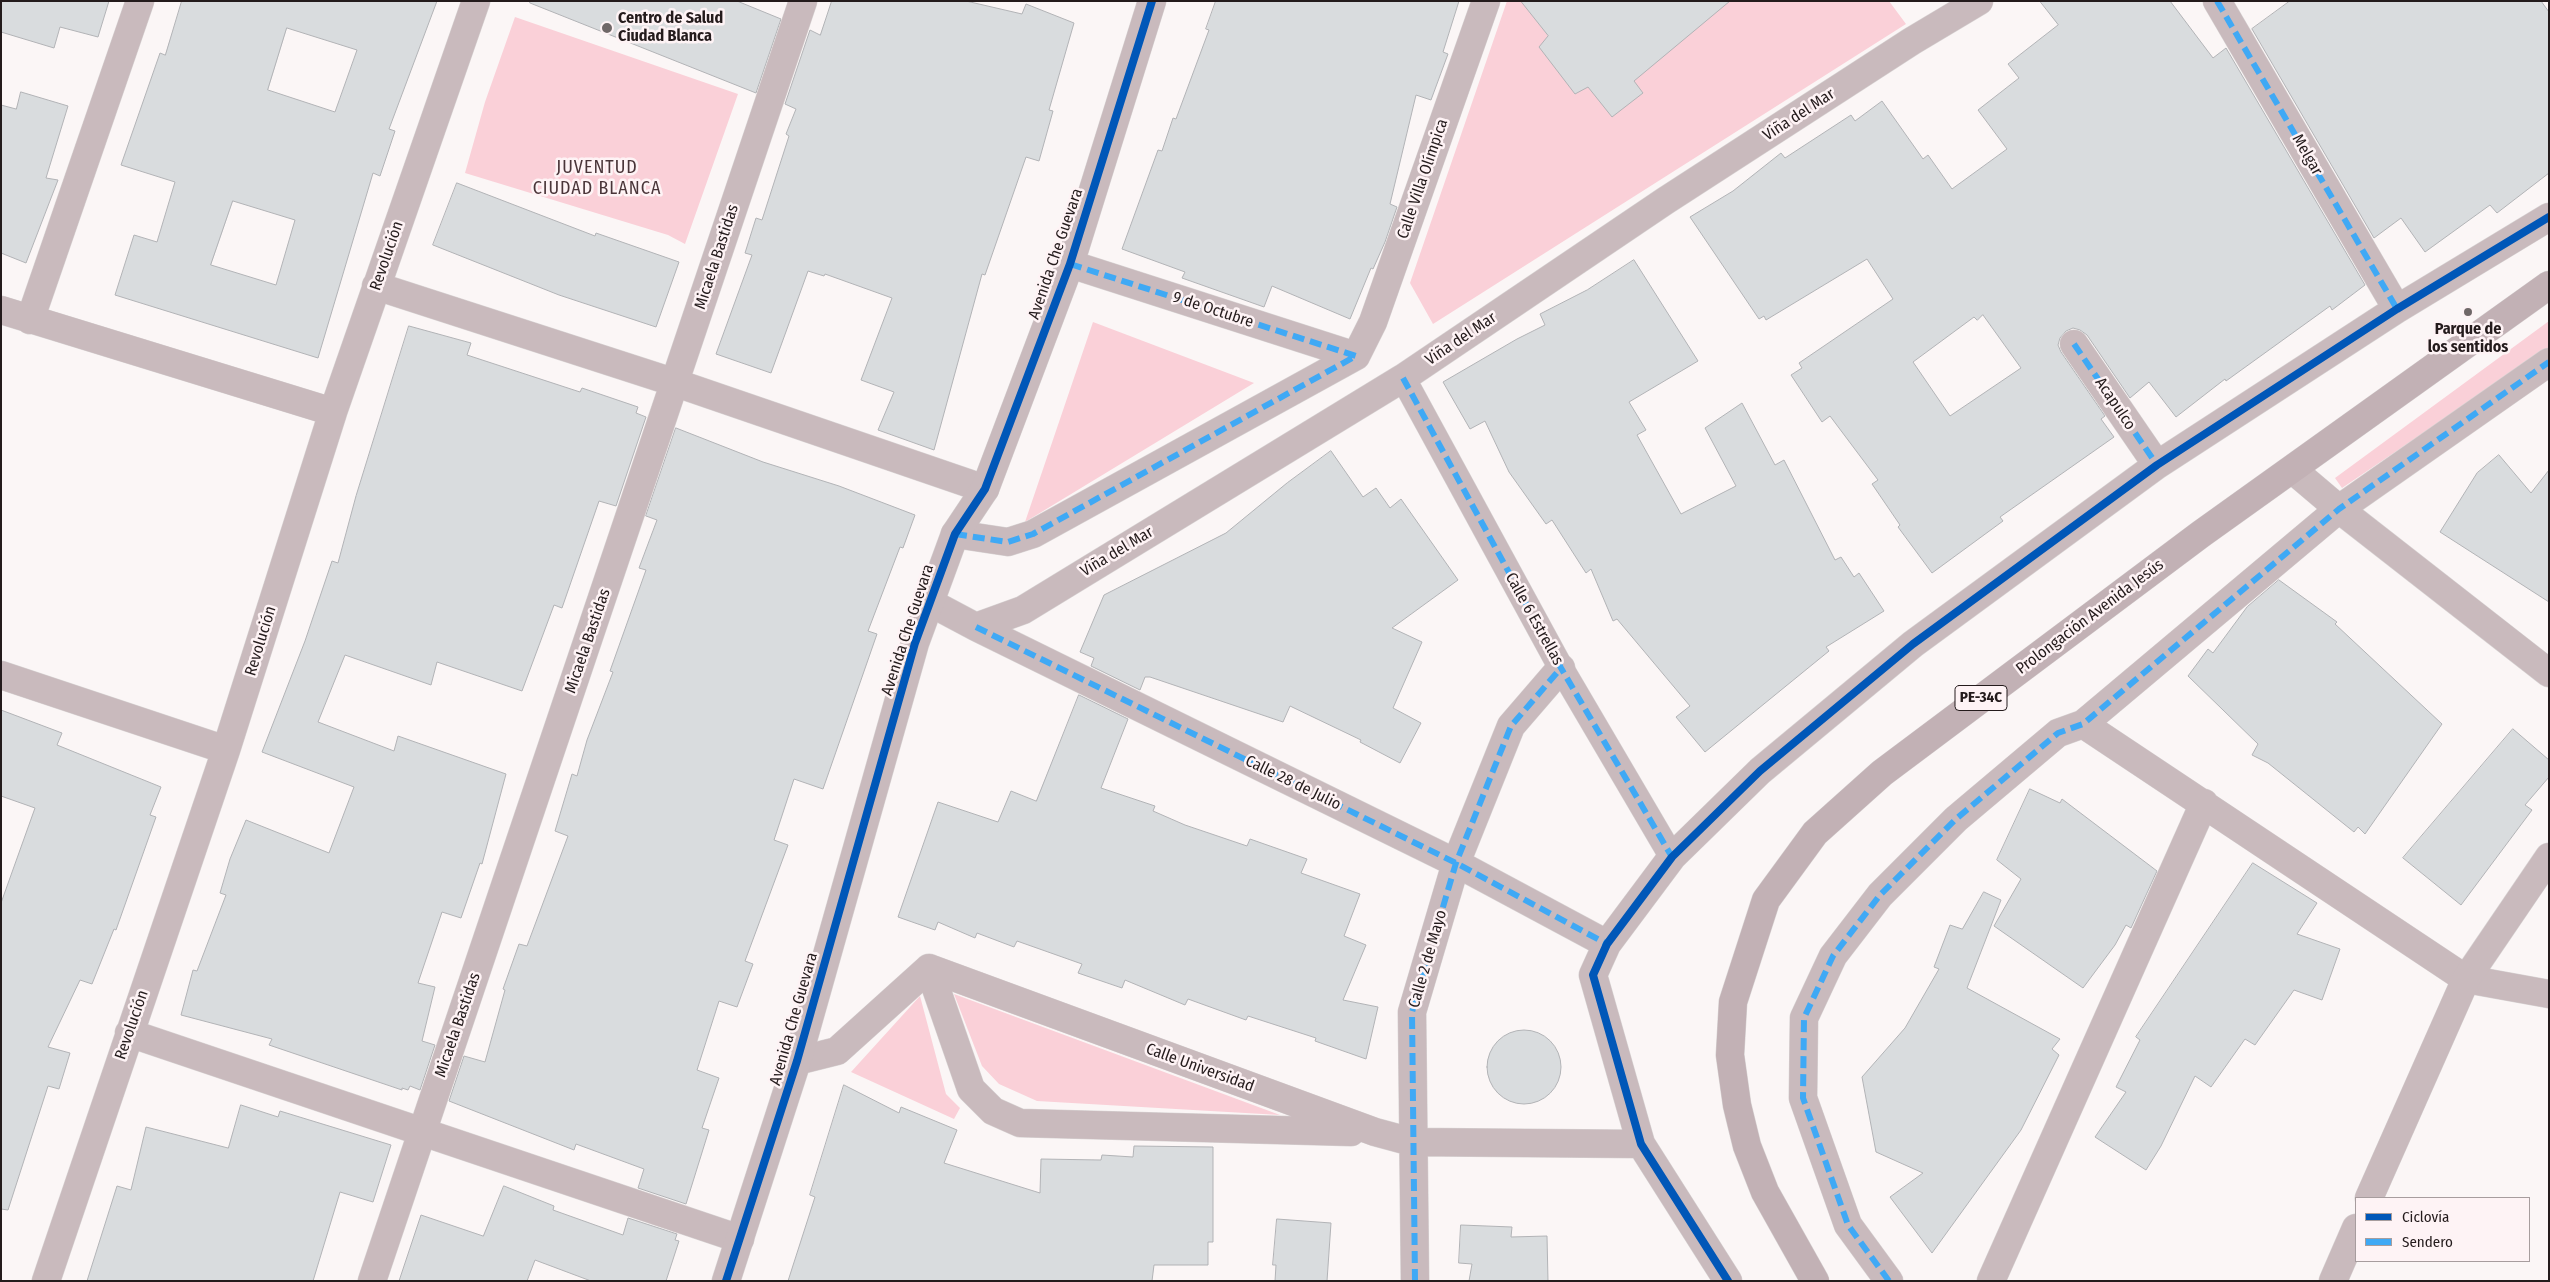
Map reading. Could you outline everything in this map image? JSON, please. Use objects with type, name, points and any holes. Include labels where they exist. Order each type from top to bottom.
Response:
[{"type":"main road","name":"Prolongación Avenida Jesús","points":[[1815,1281],[1765,1192],[1747,1146],[1737,1106],[1730,1055],[1733,1002],[1766,900],[1816,833],[1882,773],[2201,534],[2549,285]]},
{"type":"street","points":[[30,320],[140,1]]},
{"type":"street","name":"Revolución","points":[[46,1281],[226,750],[333,412],[476,1]]},
{"type":"street","name":"Micaela Bastidas","points":[[372,1281],[676,383],[803,1]]},
{"type":"street","name":"Avenida Che Guevara","points":[[726,1281],[797,1061],[912,652],[955,534],[985,490],[1070,264],[1152,1]]},
{"type":"street","name":"Calle Villa Olímpica","points":[[1356,356],[1373,322],[1486,1]]},
{"type":"street","name":"Viña del Mar","points":[[976,627],[1023,610],[1403,378],[1665,201],[1979,1]]},
{"type":"street","name":"Melgar","points":[[2217,1],[2397,309]]},
{"type":"street","points":[[1728,1281],[1641,1144],[1593,975],[1607,944],[1672,857],[1760,771],[1848,696],[1913,644],[2157,465],[2397,309],[2549,218]]},
{"type":"street","name":"9 de Octubre","points":[[1070,264],[1356,356]]},
{"type":"street","points":[[376,286],[676,383],[985,490]]},
{"type":"street","points":[[1,310],[333,412]]},
{"type":"street","name":"Acapulco","points":[[2074,344],[2157,465]]},
{"type":"street","points":[[955,534],[1008,542],[1033,534],[1356,356]]},
{"type":"street","points":[[1889,1281],[1848,1225],[1803,1098],[1804,1018],[1833,956],[1880,896],[1956,820],[2058,733],[2083,724],[2339,509],[2549,362]]},
{"type":"street","name":"Calle 6 Estrellas","points":[[1403,378],[1561,668],[1672,857]]},
{"type":"street","points":[[2293,470],[2339,509],[2549,673]]},
{"type":"street","points":[[929,602],[976,627]]},
{"type":"street","name":"Calle 28 de Julio","points":[[976,627],[1456,863],[1607,944]]},
{"type":"street","name":"Calle 2 de Mayo","points":[[1415,1281],[1412,1012],[1456,863],[1511,726],[1561,668]]},
{"type":"street","points":[[1,676],[226,750]]},
{"type":"street","points":[[2083,724],[2466,979],[2549,994]]},
{"type":"street","points":[[1992,1281],[2204,803]]},
{"type":"street","points":[[2369,1197],[2466,979],[2549,857]]},
{"type":"street","points":[[797,1061],[836,1051],[929,968],[971,1089],[993,1111],[1020,1123],[1375,1132]]},
{"type":"street","name":"Calle Universidad","points":[[929,968],[1375,1132],[1412,1142],[1641,1144]]},
{"type":"street","points":[[130,1033],[740,1238]]},
{"type":"street","points":[[2333,1281],[2355,1230]]},
{"type":"shaded area","points":[[1507,1],[1889,1],[1906,24],[1433,324],[1410,283]]},
{"type":"shaded area","points":[[515,17],[738,94],[685,244],[668,235],[465,173],[485,102]]},
{"type":"shaded area","points":[[2549,321],[2549,348],[2342,488],[2335,478]]},
{"type":"shaded area","points":[[1093,322],[1254,383],[1025,522]]},
{"type":"shaded area","points":[[954,994],[1280,1115],[1037,1101],[999,1084],[982,1066]]},
{"type":"shaded area","points":[[920,996],[946,1094],[960,1108],[954,1119],[851,1072]]},
{"type":"building","points":[[1,1],[109,1],[98,37],[60,27],[54,48],[1,32]]},
{"type":"building","points":[[182,1],[437,1],[389,129],[395,131],[380,176],[373,173],[318,358],[115,295],[134,235],[157,242],[175,182],[121,165],[160,53],[165,55]],"holes":[[[287,28],[357,50],[335,112],[268,90]],[[233,201],[295,220],[276,285],[211,265]]]},
{"type":"building","points":[[530,1],[737,1],[781,19],[756,93],[530,3]]},
{"type":"building","points":[[832,1],[966,1],[1022,14],[1026,4],[1074,23],[1049,110],[1053,111],[1039,161],[1026,157],[985,275],[982,274],[934,450],[878,430],[894,392],[861,380],[892,298],[825,274],[824,276],[808,271],[771,373],[716,354],[752,255],[745,253],[756,218],[762,220],[789,136],[786,134],[796,109],[785,104],[810,30],[820,35]]},
{"type":"building","points":[[1216,1],[1459,1],[1443,52],[1448,54],[1431,100],[1416,95],[1390,204],[1397,207],[1385,242],[1373,269],[1371,268],[1350,319],[1272,286],[1264,307],[1182,278],[1185,272],[1122,249],[1158,150],[1162,151],[1173,118],[1176,119],[1209,30],[1206,29]]},
{"type":"building","points":[[1521,1],[1730,1],[1634,81],[1643,93],[1612,117],[1588,87],[1575,94],[1539,47],[1548,36]]},
{"type":"building","points":[[2040,1],[2170,1],[2213,58],[2226,48],[2365,285],[2332,310],[2330,306],[2226,381],[2225,379],[2176,417],[2149,382],[2130,398],[2087,335],[2073,328],[2066,331],[2060,338],[2058,345],[2061,352],[2105,416],[2101,419],[2114,437],[2000,517],[2003,521],[1932,573],[1898,527],[1900,525],[1872,484],[1878,480],[1830,416],[1822,422],[1791,375],[1802,368],[1799,363],[1893,299],[1867,259],[1766,320],[1764,316],[1759,319],[1690,217],[1733,191],[1781,153],[1785,158],[1851,115],[1855,121],[1882,101],[1923,159],[1928,155],[1952,189],[2007,149],[1978,110],[2019,78],[2008,64],[2058,25]],"holes":[[[1983,315],[2021,368],[1950,416],[1913,362],[1974,317],[1977,320]]]},
{"type":"building","points":[[2290,1],[2541,1],[2549,12],[2549,173],[2497,213],[2490,205],[2425,252],[2401,218],[2374,238],[2252,29]]},
{"type":"building","points":[[21,92],[68,106],[46,178],[58,180],[26,263],[1,253],[1,105],[16,109]]},
{"type":"building","points":[[457,183],[595,236],[596,233],[679,262],[656,327],[559,295],[433,245]]},
{"type":"building","points":[[1634,260],[1698,361],[1629,402],[1646,430],[1637,435],[1681,514],[1736,486],[1705,428],[1742,403],[1775,465],[1784,460],[1835,560],[1841,557],[1854,577],[1859,573],[1884,611],[1826,647],[1829,651],[1705,752],[1676,717],[1690,706],[1617,619],[1613,621],[1591,569],[1586,573],[1552,520],[1546,524],[1509,472],[1485,421],[1470,429],[1443,382],[1545,325],[1540,314],[1587,290]]},
{"type":"building","points":[[409,326],[471,343],[467,355],[580,392],[582,388],[638,407],[636,413],[646,417],[616,506],[599,501],[562,608],[554,605],[522,691],[437,662],[431,685],[345,655],[318,722],[394,751],[398,736],[506,774],[482,864],[480,863],[461,918],[442,912],[418,983],[435,987],[422,1041],[435,1045],[420,1090],[410,1086],[408,1090],[402,1088],[402,1090],[269,1045],[272,1039],[181,1015],[193,970],[197,971],[226,895],[220,893],[230,859],[246,820],[329,853],[354,787],[262,752],[305,641],[332,561],[338,563],[356,496]]},
{"type":"building","points":[[676,428],[763,462],[839,486],[915,515],[903,548],[900,547],[868,631],[877,634],[823,789],[794,779],[774,840],[788,845],[745,961],[753,964],[737,1007],[719,1001],[697,1070],[719,1078],[702,1128],[709,1130],[686,1204],[638,1188],[644,1169],[576,1144],[574,1150],[449,1101],[464,1056],[485,1062],[505,990],[503,989],[519,944],[527,946],[568,836],[555,831],[572,774],[577,776],[587,740],[613,672],[610,671],[646,570],[639,568],[657,520],[646,516]]},
{"type":"building","points":[[1331,451],[1363,497],[1376,488],[1390,508],[1401,499],[1458,580],[1392,628],[1422,642],[1393,708],[1421,723],[1400,763],[1360,742],[1361,740],[1290,706],[1283,722],[1150,677],[1145,677],[1140,690],[1091,666],[1094,658],[1080,652],[1104,595],[1226,533],[1287,483]]},
{"type":"building","points":[[2499,455],[2531,493],[2549,470],[2549,602],[2440,532],[2477,473]]},
{"type":"building","points":[[2279,580],[2337,622],[2335,624],[2442,724],[2365,834],[2358,827],[2354,832],[2268,763],[2252,755],[2258,744],[2188,676],[2208,649],[2213,653],[2247,607]]},
{"type":"building","points":[[1079,695],[1128,719],[1101,788],[1155,806],[1153,811],[1185,825],[1247,846],[1250,839],[1307,859],[1301,873],[1360,894],[1344,936],[1366,945],[1343,1000],[1378,1007],[1366,1059],[1315,1041],[1316,1038],[1248,1016],[1246,1020],[1188,999],[1185,1005],[1125,980],[1122,988],[1078,973],[1082,964],[1017,941],[1014,947],[977,933],[975,938],[938,922],[935,930],[898,917],[938,802],[998,822],[1011,791],[1036,801]]},
{"type":"building","points":[[1,710],[62,733],[57,745],[161,787],[150,815],[156,817],[116,930],[114,929],[92,984],[80,980],[48,1047],[70,1053],[59,1089],[48,1086],[8,1210],[1,1209],[1,903],[35,808],[1,796]]},
{"type":"building","points":[[2513,729],[2549,760],[2549,777],[2525,805],[2532,810],[2461,905],[2403,858]]},
{"type":"building","points":[[2030,789],[2060,803],[2062,799],[2157,871],[2131,928],[2126,925],[2115,945],[2083,988],[1994,926],[2021,879],[1997,860]]},
{"type":"building","points":[[2253,863],[2317,903],[2297,934],[2340,949],[2322,1000],[2294,990],[2255,1045],[2245,1039],[2211,1087],[2195,1076],[2161,1146],[2146,1170],[2095,1137],[2126,1092],[2116,1087],[2140,1040],[2136,1037]]},
{"type":"building","points":[[1984,892],[2001,900],[1967,988],[2060,1039],[2052,1049],[2059,1055],[2021,1130],[1932,1253],[1890,1197],[1923,1173],[1876,1152],[1862,1077],[1905,1028],[1939,969],[1934,967],[1950,925],[1962,929]]},
{"type":"building","points":[[1524,1030],[1545,1036],[1555,1046],[1561,1067],[1555,1088],[1545,1098],[1524,1104],[1503,1098],[1493,1088],[1487,1067],[1493,1046],[1503,1036]]},
{"type":"building","points":[[844,1085],[899,1113],[901,1107],[957,1130],[944,1163],[1040,1193],[1041,1159],[1101,1160],[1102,1155],[1133,1157],[1134,1146],[1213,1147],[1213,1242],[1208,1242],[1208,1265],[1154,1265],[1152,1281],[788,1281],[815,1197],[810,1195]]},
{"type":"building","points":[[241,1105],[278,1117],[280,1111],[391,1145],[373,1202],[340,1192],[313,1281],[87,1281],[117,1186],[131,1190],[146,1127],[228,1148]]},
{"type":"building","points":[[504,1186],[554,1206],[553,1210],[623,1235],[628,1218],[677,1234],[675,1240],[679,1241],[666,1281],[591,1281],[535,1260],[527,1281],[399,1281],[421,1215],[483,1236]]},
{"type":"building","points":[[1277,1219],[1331,1223],[1327,1281],[1275,1281],[1276,1265],[1273,1265]]},
{"type":"building","points":[[1461,1225],[1512,1227],[1511,1237],[1547,1236],[1548,1281],[1469,1281],[1472,1264],[1459,1263]]},
{"type":"marked path","points":[[2217,1],[2397,309]]},
{"type":"marked path","points":[[1070,264],[1356,356]]},
{"type":"marked path","points":[[2074,344],[2157,465]]},
{"type":"marked path","points":[[955,534],[1008,542],[1033,534],[1356,356]]},
{"type":"marked path","points":[[1889,1281],[1848,1225],[1803,1098],[1804,1018],[1833,956],[1880,895],[1956,819],[2058,733],[2083,724],[2339,509],[2549,362]]},
{"type":"marked path","points":[[1403,378],[1561,668],[1672,857]]},
{"type":"marked path","points":[[976,627],[1456,863],[1607,944]]},
{"type":"marked path","points":[[1415,1281],[1412,1012],[1456,863],[1511,726],[1561,668]]},
{"type":"cycle path","points":[[726,1281],[797,1061],[915,643],[955,534],[985,489],[1070,264],[1152,1]]},
{"type":"cycle path","points":[[1728,1281],[1641,1144],[1593,975],[1607,944],[1672,857],[1760,771],[1913,644],[2157,465],[2397,309],[2549,217]]},
{"type":"place","name":"Centro de Salud Ciudad Blanca","points":[[607,28]]},
{"type":"place","name":"Parque de los sentidos","points":[[2468,312]]},
{"type":"district","name":"JUVENTUD CIUDAD BLANCA","points":[[597,178]]}]
